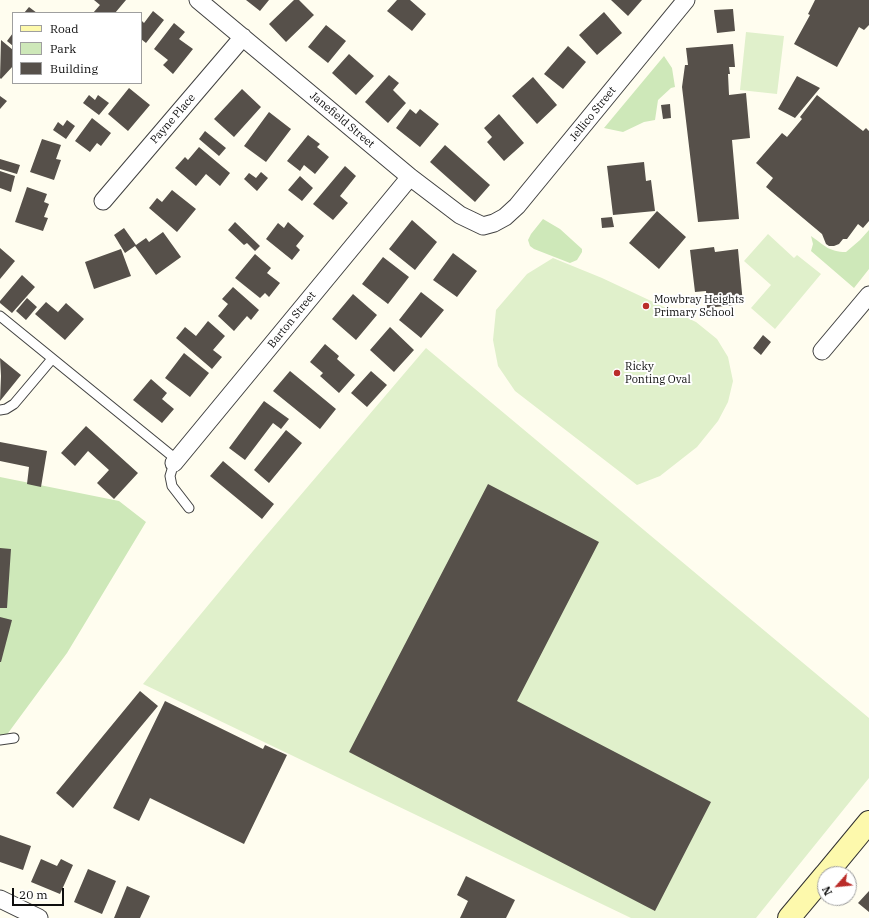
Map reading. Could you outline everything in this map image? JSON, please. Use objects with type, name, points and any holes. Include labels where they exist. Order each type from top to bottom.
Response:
[{"type":"main road","points":[[832,866],[869,822]]},
{"type":"main road","points":[[789,918],[817,884]]},
{"type":"street","name":"Janefield Street","points":[[198,0],[410,176],[460,215],[483,226],[494,224]]},
{"type":"street","name":"Jellico Street","points":[[494,224],[505,217],[517,206],[686,0]]},
{"type":"street","name":"Payne Place","points":[[103,201],[243,37]]},
{"type":"street","name":"Barton Street","points":[[175,462],[410,176]]},
{"type":"street","points":[[822,352],[869,296]]},
{"type":"street","points":[[0,899],[39,918]]},
{"type":"lane","points":[[0,316],[175,462],[170,476],[172,486],[189,508]]},
{"type":"lane","points":[[0,410],[6,409],[14,404],[52,359]]},
{"type":"lane","points":[[0,740],[14,738]]},
{"type":"green space","points":[[746,32],[784,36],[777,94],[740,90]]},
{"type":"green space","points":[[664,56],[672,68],[675,87],[671,88],[658,100],[655,120],[644,122],[623,132],[604,128]]},
{"type":"green space","points":[[543,219],[560,229],[582,249],[582,252],[577,260],[570,263],[530,246],[528,240]]},
{"type":"green space","points":[[869,230],[869,269],[854,288],[811,251],[813,244],[811,236],[823,245],[835,251],[846,252]]},
{"type":"green space","points":[[768,234],[794,258],[797,255],[821,274],[775,329],[751,308],[771,285],[744,261]]},
{"type":"green space","name":"Ricky Ponting Oval","points":[[553,258],[602,278],[696,322],[717,339],[728,357],[733,381],[728,402],[718,421],[697,447],[660,476],[637,485],[515,391],[498,366],[493,340],[496,310],[527,274]]},
{"type":"green space","points":[[426,348],[869,718],[869,778],[756,918],[631,918],[143,684],[253,551]]},
{"type":"green space","points":[[0,477],[119,501],[146,522],[67,653],[0,744]]},
{"type":"building","points":[[94,0],[126,0],[116,12],[94,12],[100,5]]},
{"type":"building","points":[[246,0],[269,0],[260,11]]},
{"type":"building","points":[[294,0],[299,0],[314,15],[286,42],[269,24]]},
{"type":"building","points":[[397,0],[410,0],[426,14],[412,31],[387,11]]},
{"type":"building","points":[[611,0],[642,0],[628,16]]},
{"type":"building","points":[[815,0],[869,0],[869,25],[864,30],[859,27],[837,67],[794,44],[810,15],[808,14]]},
{"type":"building","points":[[29,7],[36,12],[25,12]]},
{"type":"building","points":[[733,9],[735,31],[717,33],[714,10]]},
{"type":"building","points":[[153,11],[164,20],[146,43],[142,40],[142,21],[144,23]]},
{"type":"building","points":[[604,12],[622,33],[597,55],[579,35]]},
{"type":"building","points":[[174,23],[185,32],[179,39],[193,49],[173,74],[163,65],[168,60],[154,49]]},
{"type":"building","points":[[326,25],[346,41],[328,63],[308,47]]},
{"type":"building","points":[[12,34],[12,45],[7,41]]},
{"type":"building","points":[[1,40],[12,49],[12,67],[1,79]]},
{"type":"building","points":[[733,44],[735,67],[729,67],[729,95],[746,93],[750,138],[732,140],[739,219],[698,222],[682,87],[685,65],[688,65],[686,48]]},
{"type":"building","points":[[568,46],[586,62],[563,89],[544,74]]},
{"type":"building","points":[[349,54],[374,76],[356,95],[332,73]]},
{"type":"building","points":[[389,75],[399,83],[393,90],[406,103],[388,123],[365,102]]},
{"type":"building","points":[[797,76],[820,88],[795,118],[778,109]]},
{"type":"building","points":[[533,77],[557,105],[537,124],[512,96]]},
{"type":"building","points":[[129,88],[150,105],[128,131],[108,114]]},
{"type":"building","points":[[242,89],[261,107],[234,137],[214,119]]},
{"type":"building","points":[[89,95],[95,100],[98,95],[109,103],[99,115],[83,103]]},
{"type":"building","points":[[817,95],[863,131],[866,128],[869,131],[869,221],[863,228],[858,224],[847,239],[843,239],[839,244],[834,246],[829,246],[826,244],[822,234],[766,187],[773,178],[756,163],[782,133],[787,137],[802,119],[800,117]]},
{"type":"building","points":[[0,96],[7,101],[0,109]]},
{"type":"building","points":[[670,104],[671,118],[663,119],[661,105]]},
{"type":"building","points":[[410,109],[416,114],[420,109],[439,124],[420,147],[396,128]]},
{"type":"building","points":[[269,112],[291,129],[266,162],[244,146]]},
{"type":"building","points":[[499,114],[524,143],[504,161],[487,142],[492,137],[484,128]]},
{"type":"building","points":[[92,118],[111,133],[101,146],[97,143],[90,152],[75,141]]},
{"type":"building","points":[[67,120],[75,126],[66,139],[53,130],[58,122],[63,126]]},
{"type":"building","points":[[205,131],[226,148],[219,156],[199,139]]},
{"type":"building","points":[[308,135],[320,144],[317,147],[329,157],[315,174],[304,165],[300,171],[287,161]]},
{"type":"building","points":[[42,139],[61,145],[56,159],[61,160],[54,180],[30,172]]},
{"type":"building","points":[[445,145],[490,185],[475,202],[430,162]]},
{"type":"building","points":[[199,147],[230,173],[220,186],[206,174],[196,186],[175,168],[185,157],[188,160]]},
{"type":"building","points":[[0,159],[20,165],[17,174],[0,169]]},
{"type":"building","points":[[644,162],[646,181],[651,180],[655,211],[613,215],[607,166]]},
{"type":"building","points":[[345,166],[356,176],[340,196],[348,203],[333,220],[313,204]]},
{"type":"building","points":[[0,171],[15,176],[11,192],[0,188]]},
{"type":"building","points":[[261,172],[268,178],[257,191],[244,179],[249,173],[256,178]]},
{"type":"building","points":[[300,176],[313,188],[302,201],[288,190]]},
{"type":"building","points":[[27,187],[47,194],[44,202],[49,204],[44,217],[48,218],[43,231],[15,222]]},
{"type":"building","points":[[172,190],[196,209],[177,232],[149,208],[157,198],[162,202]]},
{"type":"building","points":[[657,211],[686,237],[659,269],[629,243]]},
{"type":"building","points":[[612,217],[614,227],[602,228],[601,218]]},
{"type":"building","points":[[412,220],[437,242],[415,270],[389,249]]},
{"type":"building","points":[[235,222],[260,246],[255,251],[247,243],[244,245],[228,230]]},
{"type":"building","points":[[288,222],[304,236],[296,246],[300,250],[292,260],[266,239],[278,223],[284,228]]},
{"type":"building","points":[[124,228],[136,245],[146,238],[149,242],[163,232],[181,257],[156,275],[135,246],[125,253],[114,235]]},
{"type":"building","points":[[714,247],[715,252],[738,249],[743,304],[707,308],[706,291],[695,292],[690,250]]},
{"type":"building","points":[[0,248],[15,261],[0,279]]},
{"type":"building","points":[[121,249],[131,276],[94,289],[85,262]]},
{"type":"building","points":[[453,253],[477,271],[457,297],[433,280]]},
{"type":"building","points":[[255,254],[271,268],[267,273],[280,283],[269,297],[265,293],[260,298],[235,278]]},
{"type":"building","points":[[383,257],[409,277],[388,304],[362,284]]},
{"type":"building","points":[[22,275],[35,287],[12,313],[0,303],[0,301]]},
{"type":"building","points":[[233,287],[259,310],[251,320],[247,316],[234,331],[218,316],[228,304],[222,299]]},
{"type":"building","points":[[421,292],[444,310],[421,338],[399,320]]},
{"type":"building","points":[[353,294],[377,315],[356,340],[332,319]]},
{"type":"building","points":[[27,298],[37,307],[26,320],[16,311]]},
{"type":"building","points":[[46,302],[58,312],[66,303],[84,319],[65,340],[35,314]]},
{"type":"building","points":[[208,321],[225,336],[213,350],[222,357],[212,369],[176,338],[185,327],[196,336]]},
{"type":"building","points":[[390,327],[414,350],[394,372],[370,350]]},
{"type":"building","points":[[763,335],[771,342],[761,355],[753,348]]},
{"type":"building","points":[[325,344],[339,356],[337,359],[355,375],[339,393],[320,376],[323,373],[310,362]]},
{"type":"building","points":[[184,353],[209,373],[190,397],[165,378]]},
{"type":"building","points":[[0,358],[21,375],[0,401],[1,376]]},
{"type":"building","points":[[290,371],[336,409],[320,429],[273,391]]},
{"type":"building","points":[[371,371],[387,385],[367,407],[351,393]]},
{"type":"building","points":[[151,379],[167,393],[162,399],[174,409],[162,423],[133,400]]},
{"type":"building","points":[[264,401],[289,419],[281,429],[273,423],[245,460],[229,448]]},
{"type":"building","points":[[86,426],[138,473],[114,499],[97,483],[109,470],[88,451],[75,466],[61,453]]},
{"type":"building","points":[[286,430],[302,443],[269,483],[254,470]]},
{"type":"building","points":[[0,442],[47,451],[41,487],[27,484],[29,467],[0,461]]},
{"type":"building","points":[[223,461],[274,504],[262,519],[210,476]]},
{"type":"building","points":[[488,484],[599,542],[517,701],[711,802],[655,911],[349,752]]},
{"type":"building","points":[[0,548],[11,549],[7,608],[0,608]]},
{"type":"building","points":[[0,617],[12,620],[1,662],[0,662]]},
{"type":"building","points":[[140,691],[158,706],[73,808],[56,793]]},
{"type":"building","points":[[165,701],[263,749],[265,745],[287,755],[244,844],[150,798],[139,821],[113,808]]},
{"type":"building","points":[[0,835],[31,846],[23,870],[0,862]]},
{"type":"building","points":[[41,859],[57,866],[61,859],[73,865],[60,894],[31,882]]},
{"type":"building","points":[[88,869],[116,881],[102,914],[74,902]]},
{"type":"building","points":[[466,876],[515,900],[506,918],[460,918],[468,901],[457,895]]},
{"type":"building","points":[[127,886],[150,896],[140,918],[114,918]]},
{"type":"building","points":[[869,891],[869,912],[858,903]]},
{"type":"place","name":"Mowbray Heights Primary School","points":[[646,306]]},
{"type":"place","name":"Ricky Ponting Oval","points":[[617,373]]}]
